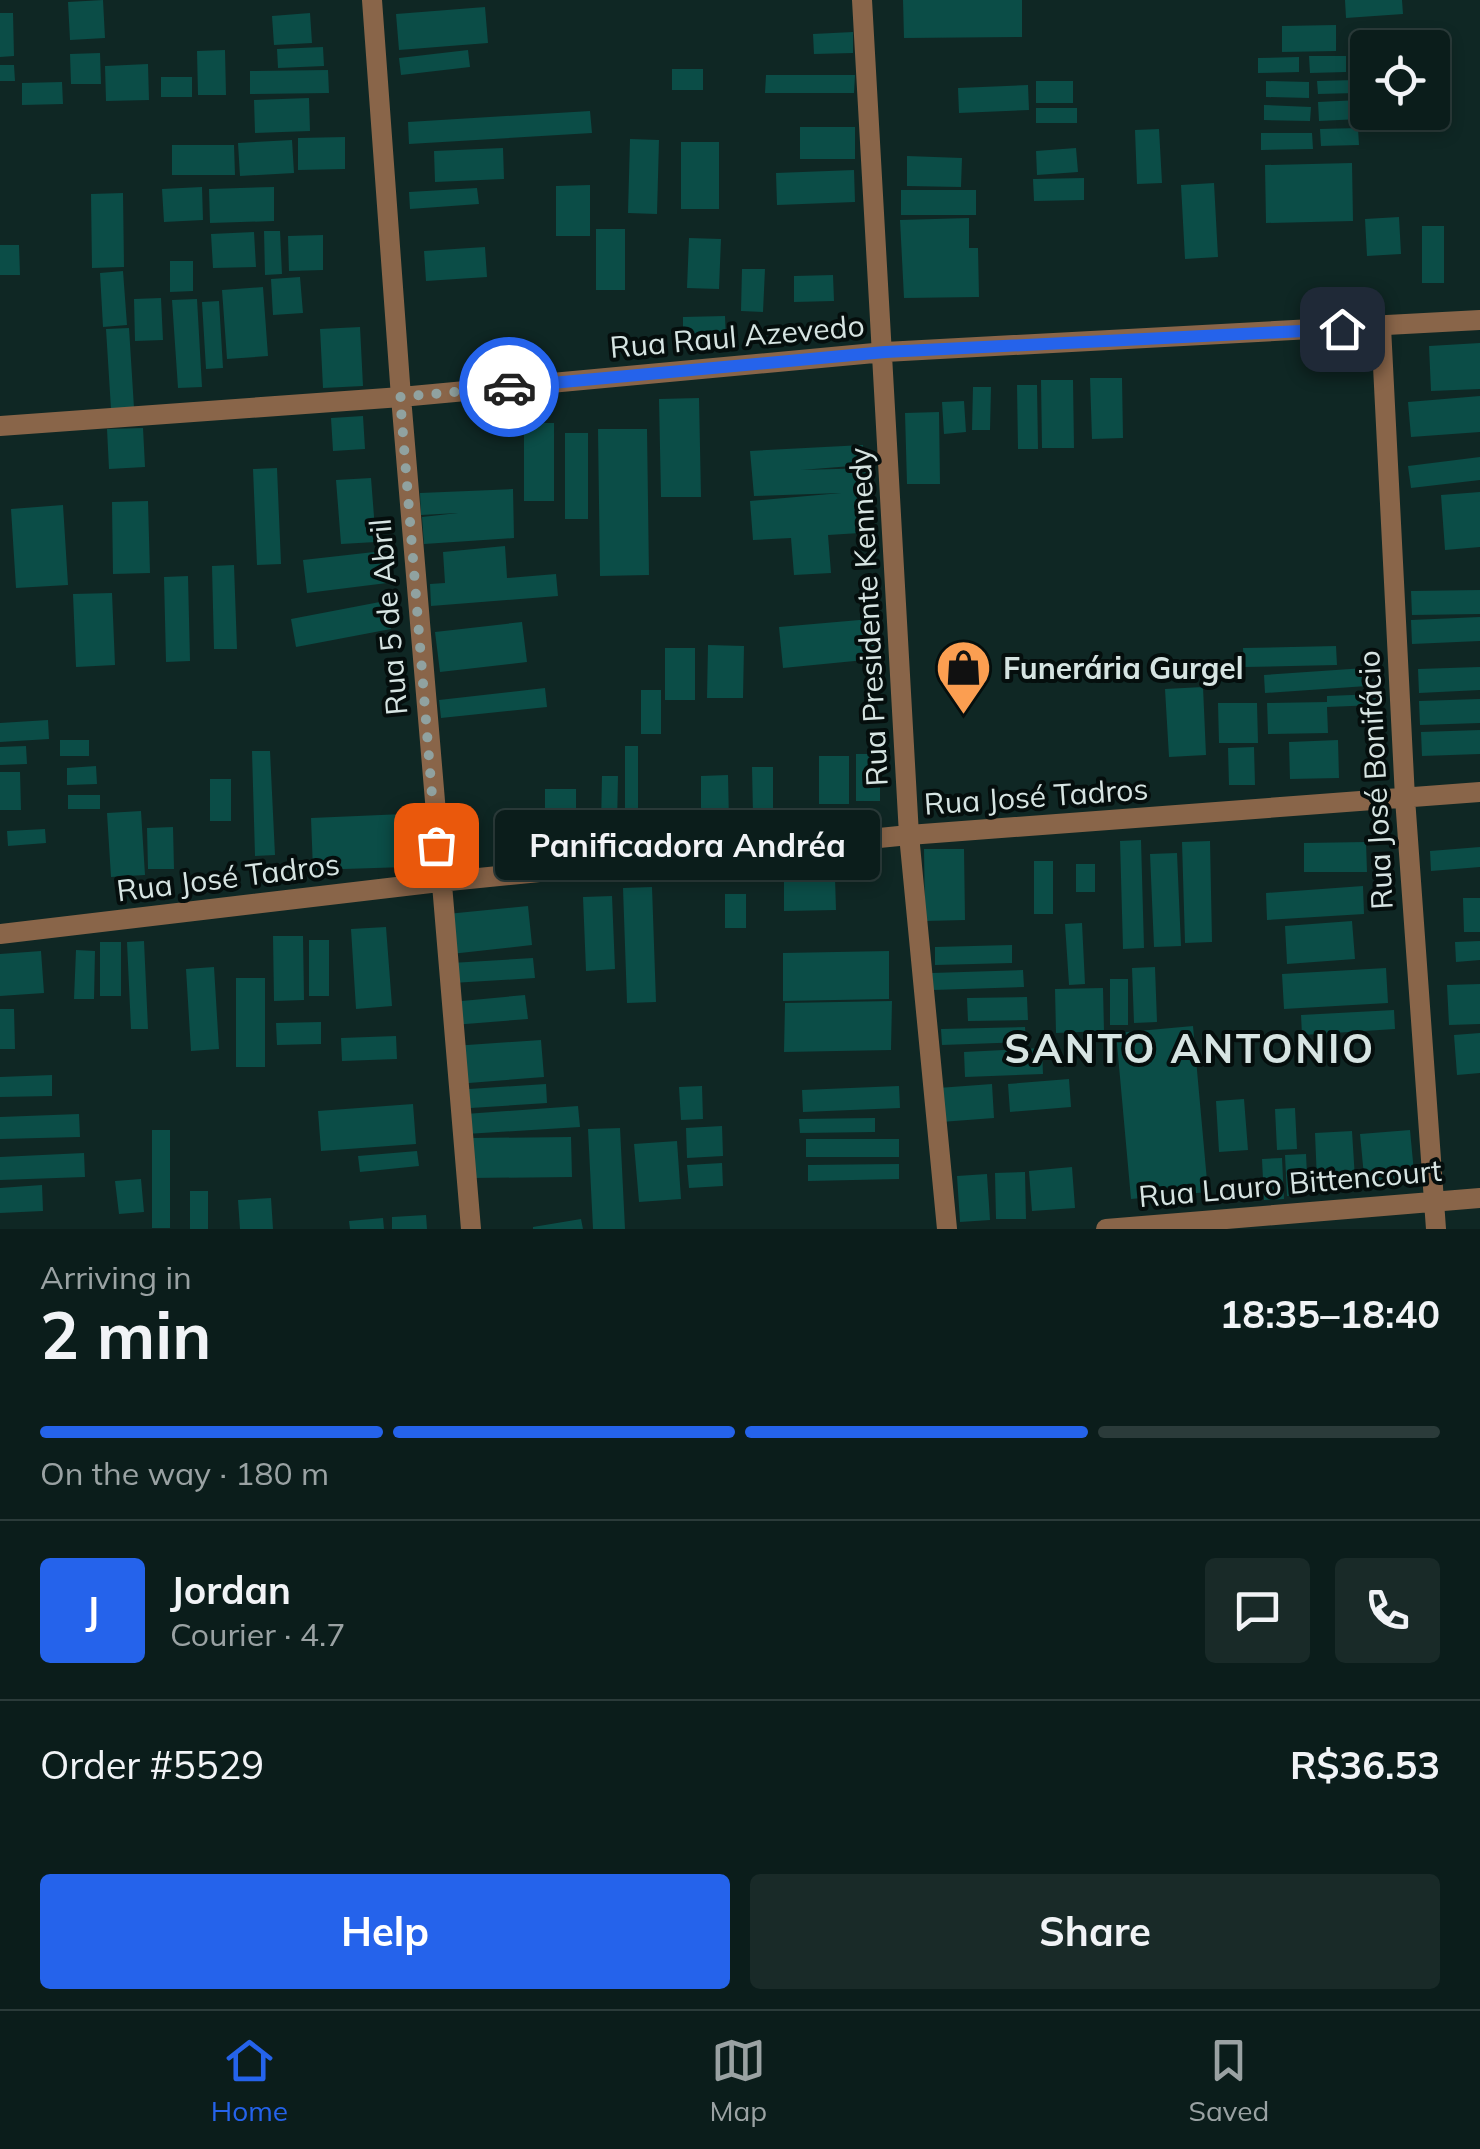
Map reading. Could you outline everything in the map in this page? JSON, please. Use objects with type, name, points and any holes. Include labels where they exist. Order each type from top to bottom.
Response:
[{"type":"street","name":"Rua 5 de Abril","points":[[372,0],[439,882],[471,1229]]},
{"type":"street","name":"Rua Presidente Kennedy","points":[[862,0],[885,352],[909,835],[947,1229]]},
{"type":"street","name":"Rua Raul Azevedo","points":[[0,426],[400,397],[885,352],[1480,320]]},
{"type":"street","name":"Rua José Bonifácio","points":[[1380,327],[1405,798],[1436,1229]]},
{"type":"street","name":"Rua José Tadros","points":[[0,934],[439,882],[909,835],[1480,792]]},
{"type":"street","name":"Rua Lauro Bittencourt","points":[[1106,1229],[1480,1198]]},
{"type":"building","points":[[103,0],[105,38],[70,40],[68,2]]},
{"type":"building","points":[[903,0],[1022,0],[1022,37],[904,38]]},
{"type":"building","points":[[1345,0],[1402,0],[1403,14],[1346,18]]},
{"type":"building","points":[[485,7],[488,43],[399,50],[396,14]]},
{"type":"building","points":[[0,13],[13,13],[14,56],[0,57]]},
{"type":"building","points":[[310,13],[312,43],[274,45],[272,16]]},
{"type":"building","points":[[1336,25],[1336,51],[1282,52],[1282,26]]},
{"type":"building","points":[[853,32],[853,53],[814,54],[813,34]]},
{"type":"building","points":[[323,47],[324,66],[278,68],[277,49]]},
{"type":"building","points":[[225,50],[226,95],[198,95],[197,51]]},
{"type":"building","points":[[468,50],[470,67],[401,75],[399,58]]},
{"type":"building","points":[[100,53],[101,84],[71,84],[70,54]]},
{"type":"building","points":[[1309,56],[1346,56],[1346,72],[1310,73]]},
{"type":"building","points":[[1299,57],[1299,72],[1258,73],[1258,58]]},
{"type":"building","points":[[148,64],[149,100],[106,101],[105,66]]},
{"type":"building","points":[[0,65],[14,65],[15,81],[0,81]]},
{"type":"building","points":[[672,69],[703,69],[703,90],[672,90]]},
{"type":"building","points":[[328,70],[329,93],[250,94],[250,71]]},
{"type":"building","points":[[766,75],[855,75],[854,93],[765,93]]},
{"type":"building","points":[[161,77],[192,77],[192,97],[161,97]]},
{"type":"building","points":[[1350,80],[1350,93],[1318,94],[1317,81]]},
{"type":"building","points":[[1036,81],[1073,81],[1073,103],[1036,103]]},
{"type":"building","points":[[1266,81],[1309,82],[1309,98],[1266,97]]},
{"type":"building","points":[[62,82],[63,104],[22,105],[22,83]]},
{"type":"building","points":[[1028,85],[1029,110],[959,113],[958,88]]},
{"type":"building","points":[[309,98],[310,131],[255,133],[254,100]]},
{"type":"building","points":[[1350,100],[1350,119],[1319,121],[1318,102]]},
{"type":"building","points":[[1264,105],[1311,107],[1310,121],[1264,120]]},
{"type":"building","points":[[1036,108],[1077,108],[1077,123],[1036,123]]},
{"type":"building","points":[[590,111],[592,133],[409,144],[408,122]]},
{"type":"building","points":[[800,127],[855,127],[855,159],[800,159]]},
{"type":"building","points":[[1159,129],[1162,183],[1137,184],[1135,130]]},
{"type":"building","points":[[1320,129],[1358,130],[1359,145],[1321,146]]},
{"type":"building","points":[[1261,133],[1312,133],[1313,149],[1261,150]]},
{"type":"building","points":[[345,137],[345,169],[298,170],[298,138]]},
{"type":"building","points":[[630,139],[659,140],[657,214],[628,213]]},
{"type":"building","points":[[292,140],[294,173],[240,176],[238,143]]},
{"type":"building","points":[[681,142],[719,142],[719,209],[681,209]]},
{"type":"building","points":[[172,145],[234,145],[235,175],[172,175]]},
{"type":"building","points":[[503,148],[504,179],[435,182],[434,151]]},
{"type":"building","points":[[1076,148],[1078,172],[1037,175],[1036,151]]},
{"type":"building","points":[[907,156],[962,158],[961,187],[907,186]]},
{"type":"building","points":[[1352,163],[1353,221],[1266,223],[1265,165]]},
{"type":"building","points":[[854,170],[855,202],[777,205],[776,173]]},
{"type":"building","points":[[1084,178],[1084,200],[1034,201],[1033,179]]},
{"type":"building","points":[[1214,183],[1218,257],[1185,259],[1181,185]]},
{"type":"building","points":[[590,185],[590,236],[556,236],[556,186]]},
{"type":"building","points":[[202,187],[203,220],[164,222],[162,189]]},
{"type":"building","points":[[274,187],[274,221],[210,223],[209,189]]},
{"type":"building","points":[[477,188],[479,204],[410,209],[409,192]]},
{"type":"building","points":[[901,190],[976,190],[976,215],[901,215]]},
{"type":"building","points":[[123,193],[124,267],[92,268],[91,194]]},
{"type":"building","points":[[1399,217],[1401,254],[1367,256],[1365,219]]},
{"type":"building","points":[[969,218],[969,248],[978,248],[979,297],[904,298],[900,220]]},
{"type":"building","points":[[1422,226],[1444,226],[1444,283],[1422,283]]},
{"type":"building","points":[[596,229],[625,229],[625,290],[596,290]]},
{"type":"building","points":[[264,231],[280,231],[282,274],[265,275]]},
{"type":"building","points":[[254,232],[256,267],[213,268],[211,234]]},
{"type":"building","points":[[323,235],[323,270],[289,271],[288,236]]},
{"type":"building","points":[[689,238],[721,239],[719,289],[687,288]]},
{"type":"building","points":[[0,245],[19,245],[20,275],[0,275]]},
{"type":"building","points":[[485,247],[487,277],[426,281],[424,251]]},
{"type":"building","points":[[170,261],[193,261],[193,291],[170,292]]},
{"type":"building","points":[[742,269],[765,269],[763,312],[741,311]]},
{"type":"building","points":[[123,271],[127,325],[103,327],[100,273]]},
{"type":"building","points":[[833,275],[834,301],[794,302],[794,276]]},
{"type":"building","points":[[300,277],[303,313],[273,315],[271,279]]},
{"type":"building","points":[[263,287],[268,356],[227,359],[222,290]]},
{"type":"building","points":[[161,298],[163,340],[135,341],[134,299]]},
{"type":"building","points":[[197,299],[202,387],[178,388],[172,300]]},
{"type":"building","points":[[219,301],[223,368],[206,369],[202,302]]},
{"type":"building","points":[[725,316],[726,340],[683,341],[683,317]]},
{"type":"building","points":[[360,327],[363,386],[323,388],[320,329]]},
{"type":"building","points":[[129,328],[134,408],[111,409],[106,329]]},
{"type":"building","points":[[1480,343],[1480,389],[1431,391],[1429,346]]},
{"type":"building","points":[[1090,378],[1122,378],[1123,438],[1092,439]]},
{"type":"building","points":[[1041,380],[1073,380],[1074,448],[1042,448]]},
{"type":"building","points":[[1017,385],[1037,385],[1038,449],[1018,449]]},
{"type":"building","points":[[973,387],[991,387],[990,430],[972,430]]},
{"type":"building","points":[[1480,396],[1480,432],[1411,437],[1408,402]]},
{"type":"building","points":[[699,398],[701,497],[661,497],[659,399]]},
{"type":"building","points":[[964,401],[966,432],[944,434],[942,402]]},
{"type":"building","points":[[939,412],[940,484],[907,484],[905,413]]},
{"type":"building","points":[[363,416],[365,449],[333,451],[331,418]]},
{"type":"building","points":[[524,423],[554,423],[554,501],[524,501]]},
{"type":"building","points":[[143,428],[145,467],[109,469],[107,429]]},
{"type":"building","points":[[598,429],[647,429],[649,575],[600,576]]},
{"type":"building","points":[[565,433],[588,433],[588,519],[565,519]]},
{"type":"building","points":[[863,445],[864,465],[801,470],[871,468],[876,532],[828,535],[831,573],[794,575],[791,538],[753,540],[750,501],[841,493],[754,496],[750,451]]},
{"type":"building","points":[[1480,457],[1480,480],[1411,488],[1408,466]]},
{"type":"building","points":[[277,468],[281,564],[257,565],[253,469]]},
{"type":"building","points":[[371,478],[376,542],[341,544],[336,480]]},
{"type":"building","points":[[513,489],[514,538],[424,544],[422,517],[458,513],[421,515],[420,493]]},
{"type":"building","points":[[1480,492],[1480,547],[1445,550],[1441,495]]},
{"type":"building","points":[[148,501],[150,573],[113,574],[112,502]]},
{"type":"building","points":[[63,505],[68,585],[16,588],[11,509]]},
{"type":"building","points":[[505,546],[507,578],[556,574],[558,596],[431,606],[430,584],[445,583],[443,552]]},
{"type":"building","points":[[383,551],[387,583],[307,593],[303,560]]},
{"type":"building","points":[[234,565],[237,649],[214,649],[212,566]]},
{"type":"building","points":[[188,576],[190,661],[166,662],[164,577]]},
{"type":"building","points":[[1480,590],[1480,614],[1412,615],[1411,591]]},
{"type":"building","points":[[112,593],[115,665],[76,667],[73,594]]},
{"type":"building","points":[[385,601],[391,629],[296,647],[291,619]]},
{"type":"building","points":[[1480,617],[1480,641],[1412,644],[1411,620]]},
{"type":"building","points":[[871,619],[875,659],[783,668],[779,627]]},
{"type":"building","points":[[522,622],[527,662],[440,672],[435,632]]},
{"type":"building","points":[[708,645],[744,646],[743,698],[707,698]]},
{"type":"building","points":[[1336,646],[1337,665],[1244,667],[1243,648]]},
{"type":"building","points":[[665,648],[695,648],[695,700],[665,700]]},
{"type":"building","points":[[1480,667],[1480,690],[1419,693],[1418,669]]},
{"type":"building","points":[[1365,668],[1367,686],[1265,693],[1264,675]]},
{"type":"building","points":[[1203,687],[1206,755],[1169,757],[1165,689]]},
{"type":"building","points":[[545,688],[547,707],[441,718],[439,700]]},
{"type":"building","points":[[641,690],[661,690],[661,734],[641,734]]},
{"type":"building","points":[[1376,694],[1376,705],[1327,707],[1328,733],[1268,734],[1267,703],[1327,702],[1327,696]]},
{"type":"building","points":[[1480,699],[1480,723],[1420,725],[1419,701]]},
{"type":"building","points":[[1218,703],[1257,703],[1258,743],[1219,743]]},
{"type":"building","points":[[48,720],[49,739],[0,742],[0,723]]},
{"type":"building","points":[[1480,730],[1480,754],[1422,756],[1421,732]]},
{"type":"building","points":[[60,740],[89,740],[89,756],[60,756]]},
{"type":"building","points":[[1338,740],[1339,778],[1290,779],[1289,742]]},
{"type":"building","points":[[26,746],[27,764],[0,765],[0,747]]},
{"type":"building","points":[[625,746],[638,746],[638,826],[625,826]]},
{"type":"building","points":[[1254,747],[1255,785],[1229,785],[1228,748]]},
{"type":"building","points":[[252,751],[270,751],[275,855],[255,856]]},
{"type":"building","points":[[856,754],[880,754],[880,801],[856,801]]},
{"type":"building","points":[[819,756],[849,756],[849,804],[819,804]]},
{"type":"building","points":[[96,766],[97,784],[67,785],[67,768]]},
{"type":"building","points":[[752,767],[773,767],[773,815],[753,815]]},
{"type":"building","points":[[0,772],[20,772],[21,810],[0,810]]},
{"type":"building","points":[[728,775],[729,821],[701,821],[701,776]]},
{"type":"building","points":[[602,776],[618,776],[617,826],[601,825]]},
{"type":"building","points":[[210,779],[231,779],[231,821],[210,821]]},
{"type":"building","points":[[545,789],[576,789],[576,841],[545,841]]},
{"type":"building","points":[[68,795],[100,795],[100,809],[68,809]]},
{"type":"building","points":[[141,811],[145,875],[111,877],[107,813]]},
{"type":"building","points":[[404,814],[406,867],[313,870],[311,818]]},
{"type":"building","points":[[173,827],[174,869],[148,869],[147,828]]},
{"type":"building","points":[[45,829],[46,843],[8,846],[7,831]]},
{"type":"building","points":[[1141,840],[1144,948],[1123,949],[1120,841]]},
{"type":"building","points":[[1210,841],[1212,942],[1185,943],[1182,842]]},
{"type":"building","points":[[1366,842],[1367,872],[1304,872],[1304,843]]},
{"type":"building","points":[[1480,847],[1480,867],[1431,871],[1430,851]]},
{"type":"building","points":[[924,849],[964,849],[965,920],[925,921]]},
{"type":"building","points":[[1177,853],[1181,946],[1154,947],[1150,854]]},
{"type":"building","points":[[1034,861],[1053,861],[1053,914],[1034,914]]},
{"type":"building","points":[[1076,864],[1095,864],[1095,892],[1076,892]]},
{"type":"building","points":[[835,877],[836,910],[784,911],[784,878]]},
{"type":"building","points":[[1363,886],[1364,914],[1267,920],[1266,893]]},
{"type":"building","points":[[652,887],[656,1002],[627,1003],[623,888]]},
{"type":"building","points":[[725,894],[746,894],[746,928],[725,928]]},
{"type":"building","points":[[612,896],[615,969],[586,971],[583,897]]},
{"type":"building","points":[[1463,898],[1480,898],[1480,932],[1464,932]]},
{"type":"building","points":[[528,906],[532,945],[451,954],[447,914]]},
{"type":"building","points":[[1352,921],[1355,959],[1287,964],[1285,926]]},
{"type":"building","points":[[1082,923],[1085,984],[1069,985],[1065,924]]},
{"type":"building","points":[[386,927],[392,1006],[356,1009],[351,929]]},
{"type":"building","points":[[273,936],[303,936],[304,1000],[274,1001]]},
{"type":"building","points":[[309,940],[329,940],[329,996],[309,996]]},
{"type":"building","points":[[144,941],[148,1029],[131,1029],[127,942]]},
{"type":"building","points":[[1480,941],[1480,960],[1456,962],[1455,942]]},
{"type":"building","points":[[100,942],[121,942],[121,996],[100,996]]},
{"type":"building","points":[[1012,945],[1012,963],[935,965],[935,947]]},
{"type":"building","points":[[76,950],[95,951],[94,999],[74,999]]},
{"type":"building","points":[[41,951],[44,993],[0,996],[0,954]]},
{"type":"building","points":[[889,951],[889,999],[783,1001],[783,953]]},
{"type":"building","points":[[533,958],[535,978],[452,983],[451,963]]},
{"type":"building","points":[[214,967],[219,1049],[191,1051],[186,969]]},
{"type":"building","points":[[1155,967],[1157,1022],[1134,1023],[1132,968]]},
{"type":"building","points":[[1386,968],[1388,1003],[1284,1009],[1282,974]]},
{"type":"building","points":[[1023,970],[1024,987],[933,990],[932,973]]},
{"type":"building","points":[[236,978],[265,978],[265,1067],[236,1067]]},
{"type":"building","points":[[1110,979],[1128,979],[1128,1025],[1110,1025]]},
{"type":"building","points":[[1480,984],[1480,1024],[1449,1025],[1447,985]]},
{"type":"building","points":[[1103,988],[1104,1031],[1056,1033],[1055,989]]},
{"type":"building","points":[[525,995],[528,1019],[453,1025],[451,1002]]},
{"type":"building","points":[[1027,997],[1028,1020],[968,1021],[967,998]]},
{"type":"building","points":[[892,1001],[891,1050],[784,1052],[785,1003]]},
{"type":"building","points":[[0,1009],[14,1009],[15,1049],[0,1049]]},
{"type":"building","points":[[1394,1010],[1395,1029],[1302,1035],[1301,1015]]},
{"type":"building","points":[[321,1022],[321,1044],[277,1045],[276,1023]]},
{"type":"building","points":[[1193,1026],[1208,1192],[1131,1199],[1116,1033]]},
{"type":"building","points":[[1025,1027],[1026,1042],[942,1045],[941,1029]]},
{"type":"building","points":[[1480,1033],[1480,1073],[1457,1075],[1454,1035]]},
{"type":"building","points":[[396,1036],[397,1059],[342,1061],[341,1038]]},
{"type":"building","points":[[541,1040],[544,1077],[456,1084],[453,1046]]},
{"type":"building","points":[[1042,1048],[1043,1074],[965,1077],[964,1052]]},
{"type":"building","points":[[52,1075],[52,1096],[0,1097],[0,1077]]},
{"type":"building","points":[[1069,1079],[1071,1107],[1010,1112],[1008,1084]]},
{"type":"building","points":[[546,1084],[547,1103],[455,1109],[454,1090]]},
{"type":"building","points":[[992,1084],[994,1118],[941,1122],[938,1088]]},
{"type":"building","points":[[702,1086],[703,1119],[681,1120],[679,1087]]},
{"type":"building","points":[[899,1086],[900,1108],[803,1112],[802,1090]]},
{"type":"building","points":[[1244,1099],[1248,1150],[1219,1152],[1216,1101]]},
{"type":"building","points":[[413,1104],[416,1144],[321,1151],[318,1111]]},
{"type":"building","points":[[578,1106],[580,1127],[466,1134],[465,1114]]},
{"type":"building","points":[[1295,1108],[1297,1149],[1277,1150],[1275,1109]]},
{"type":"building","points":[[79,1114],[80,1137],[0,1139],[0,1117]]},
{"type":"building","points":[[875,1118],[875,1132],[800,1133],[799,1119]]},
{"type":"building","points":[[722,1126],[723,1156],[687,1158],[686,1128]]},
{"type":"building","points":[[620,1128],[625,1229],[593,1229],[588,1129]]},
{"type":"building","points":[[152,1130],[170,1130],[170,1228],[152,1228]]},
{"type":"building","points":[[1410,1130],[1415,1183],[1365,1187],[1360,1134]]},
{"type":"building","points":[[1352,1131],[1355,1179],[1317,1181],[1315,1133]]},
{"type":"building","points":[[571,1137],[572,1177],[472,1178],[472,1138]]},
{"type":"building","points":[[806,1139],[899,1139],[899,1157],[806,1157]]},
{"type":"building","points":[[677,1141],[681,1199],[639,1202],[634,1144]]},
{"type":"building","points":[[417,1151],[419,1166],[360,1172],[358,1156]]},
{"type":"building","points":[[84,1153],[85,1177],[0,1180],[0,1157]]},
{"type":"building","points":[[1306,1154],[1308,1195],[1287,1196],[1285,1155]]},
{"type":"building","points":[[1282,1158],[1284,1199],[1264,1200],[1262,1159]]},
{"type":"building","points":[[722,1163],[723,1186],[689,1188],[687,1165]]},
{"type":"building","points":[[899,1164],[899,1179],[808,1181],[808,1165]]},
{"type":"building","points":[[1072,1167],[1075,1208],[1032,1211],[1029,1171]]},
{"type":"building","points":[[1025,1172],[1026,1219],[996,1219],[995,1173]]},
{"type":"building","points":[[987,1174],[990,1220],[960,1222],[957,1176]]},
{"type":"building","points":[[141,1179],[144,1212],[119,1214],[115,1181]]},
{"type":"building","points":[[42,1185],[43,1211],[0,1213],[0,1188]]},
{"type":"building","points":[[190,1191],[208,1191],[208,1229],[190,1229]]},
{"type":"building","points":[[271,1198],[273,1229],[240,1229],[238,1200]]},
{"type":"building","points":[[426,1215],[427,1229],[392,1229],[392,1217]]},
{"type":"building","points":[[383,1218],[384,1229],[350,1229],[349,1221]]},
{"type":"building","points":[[581,1219],[583,1229],[533,1229],[533,1227]]},
{"type":"way so far","points":[[436,845],[400,397],[509,387]]},
{"type":"place","name":"Funerária Gurgel","points":[[964,717]]},
{"type":"place","name":"Panificadora Andréa","points":[[436,845]]},
{"type":"district","name":"SANTO ANTONIO","points":[[1190,1048]]},
{"type":"route","points":[[509,387],[885,352],[1342,329]]}]
